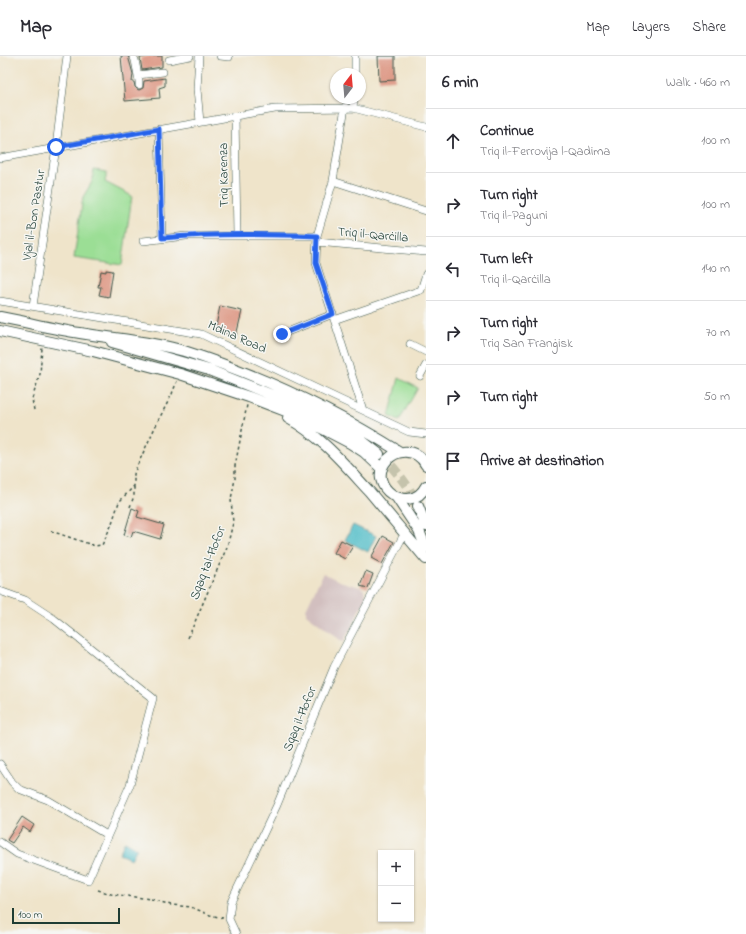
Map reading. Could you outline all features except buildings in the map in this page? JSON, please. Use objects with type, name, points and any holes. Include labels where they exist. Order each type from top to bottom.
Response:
[{"type":"highway","points":[[0,317],[81,333],[135,340],[184,351],[255,377],[312,402],[364,429],[403,452],[417,455],[422,458],[426,465]]},
{"type":"highway","points":[[0,331],[93,351],[180,374],[252,398],[296,415],[350,443],[364,452],[382,468]]},
{"type":"highway","points":[[81,333],[210,370],[287,401],[357,437],[379,454]]},
{"type":"highway","points":[[252,398],[293,420],[327,446],[406,534],[426,559]]},
{"type":"highway","points":[[403,452],[392,455],[386,461],[382,468],[381,474],[387,491],[397,498],[419,531],[426,548]]},
{"type":"highway","points":[[397,498],[409,499],[426,489]]},
{"type":"highway","points":[[418,506],[426,526]]},
{"type":"street","name":"Vjal il-Bon Pastur","points":[[33,306],[68,56]]},
{"type":"street","points":[[133,56],[139,85]]},
{"type":"street","points":[[169,60],[190,56]]},
{"type":"street","points":[[199,56],[197,89],[200,122]]},
{"type":"street","points":[[220,56],[229,57]]},
{"type":"street","points":[[355,68],[356,56]]},
{"type":"street","points":[[138,75],[163,72]]},
{"type":"street","points":[[353,104],[353,108]]},
{"type":"street","points":[[0,158],[275,109],[345,107],[426,127]]},
{"type":"street","points":[[345,107],[333,181],[317,239],[316,263],[363,410]]},
{"type":"street","name":"Triq Karenza","points":[[236,116],[237,235]]},
{"type":"street","points":[[159,129],[162,238]]},
{"type":"street","points":[[333,181],[426,211]]},
{"type":"street","name":"Triq il-Qarċilla","points":[[143,241],[186,236],[237,235],[317,239],[426,252]]},
{"type":"street","points":[[282,334],[424,291],[426,274]]},
{"type":"street","name":"Mdina Road","points":[[0,302],[33,306],[201,334],[409,432],[426,434]]},
{"type":"street","points":[[410,344],[426,352]]},
{"type":"street","points":[[420,376],[426,365]]},
{"type":"street","name":"Sqaq il-Ħofor","points":[[229,919],[231,902],[278,805],[334,667],[402,538],[406,534]]},
{"type":"street","points":[[0,591],[25,600],[43,612],[153,698],[130,785],[88,880],[17,854],[0,842]]},
{"type":"street","points":[[0,764],[12,782],[19,789],[48,800],[107,835]]},
{"type":"street","points":[[229,919],[236,934]]},
{"type":"path","points":[[34,410],[32,399],[40,374],[43,340]]},
{"type":"path","points":[[130,507],[135,492],[134,474],[136,466],[172,394],[180,374]]},
{"type":"path","name":"Sqaq tal-Ħofor","points":[[188,638],[227,547],[233,523],[231,499],[235,480],[235,466],[252,398]]},
{"type":"path","points":[[51,531],[95,546],[102,545],[116,513],[119,502],[134,486]]},
{"type":"path","points":[[98,890],[111,894],[151,899],[171,905],[191,907],[210,915],[229,919]]},
{"type":"shaded area","points":[[323,573],[339,581],[363,588],[367,598],[343,642],[306,614],[306,609]]},
{"type":"green space","points":[[94,170],[107,172],[105,182],[132,196],[122,265],[74,258],[83,197],[92,182]]},
{"type":"green space","points":[[399,378],[418,388],[399,421],[389,416]]},
{"type":"water","points":[[353,525],[376,536],[368,552],[345,540]]},
{"type":"water","points":[[125,841],[137,848],[131,859],[119,854]]},
{"type":"tunnel","points":[[381,455],[392,466],[410,490],[417,504]]},
{"type":"route","points":[[56,147],[159,129],[162,238],[237,235],[317,236],[316,263],[333,314],[282,334]]}]
